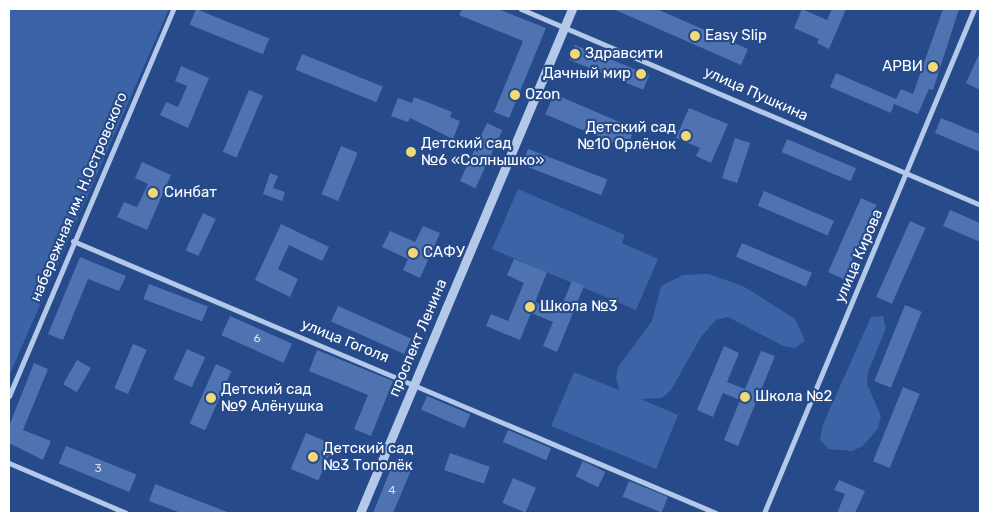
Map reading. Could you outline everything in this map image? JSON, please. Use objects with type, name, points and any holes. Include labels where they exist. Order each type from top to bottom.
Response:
[{"type":"street","name":"набережная им. Н.Островского","points":[[9,396],[73,241],[174,9]]},
{"type":"street","name":"улица Пушкина","points":[[521,9],[566,26],[980,205]]},
{"type":"street","name":"проспект Ленина","points":[[360,513],[572,9]]},
{"type":"street","name":"улица Кирова","points":[[764,513],[908,174],[974,9]]},
{"type":"street","name":"улица Гоголя","points":[[73,241],[414,383],[716,513]]},
{"type":"street","points":[[9,463],[126,513]]},
{"type":"shaded area","points":[[11,9],[169,9],[9,376],[9,13]]},
{"type":"shaded area","points":[[518,189],[625,235],[622,243],[658,259],[636,310],[492,249]]},
{"type":"shaded area","points":[[708,274],[743,286],[795,319],[805,341],[795,348],[783,346],[728,317],[716,320],[701,337],[671,390],[662,398],[641,399],[678,415],[656,469],[551,426],[574,372],[619,390],[616,379],[618,367],[652,321],[661,286],[683,275]]},
{"type":"shaded area","points":[[883,316],[886,328],[868,372],[867,384],[881,416],[878,428],[863,446],[852,451],[828,449],[820,440],[823,424],[871,317]]},
{"type":"building","points":[[196,9],[269,39],[263,54],[190,25]]},
{"type":"building","points":[[462,9],[498,9],[546,28],[509,118],[494,112],[523,41],[459,15]]},
{"type":"building","points":[[613,9],[657,9],[748,49],[741,65]]},
{"type":"building","points":[[802,9],[827,20],[832,9],[846,9],[829,49],[817,43],[819,39],[794,28]]},
{"type":"building","points":[[943,9],[959,9],[933,90],[929,89],[918,114],[894,104],[891,113],[830,87],[836,73],[896,99],[901,89],[913,94]]},
{"type":"building","points":[[575,45],[649,75],[643,90],[569,60]]},
{"type":"building","points":[[980,52],[980,90],[966,83]]},
{"type":"building","points":[[302,54],[383,87],[376,102],[296,70]]},
{"type":"building","points":[[181,66],[209,78],[188,128],[160,115],[166,102],[178,107],[187,86],[175,81]]},
{"type":"building","points":[[249,90],[263,96],[237,158],[223,152]]},
{"type":"building","points":[[554,94],[635,128],[626,149],[545,114]]},
{"type":"building","points":[[414,97],[452,112],[450,117],[460,121],[453,139],[410,118],[408,122],[391,116],[398,98],[412,103]]},
{"type":"building","name":"Детский сад №10 Орлёнок","points":[[689,108],[728,124],[711,163],[696,156],[700,148],[676,138]]},
{"type":"building","points":[[941,118],[980,134],[980,152],[935,133]]},
{"type":"building","points":[[487,123],[502,130],[475,188],[460,181]]},
{"type":"building","points":[[735,138],[750,143],[737,183],[722,178]]},
{"type":"building","points":[[787,139],[856,168],[851,181],[782,152]]},
{"type":"building","points":[[341,146],[358,153],[338,201],[322,194]]},
{"type":"building","points":[[528,149],[607,179],[601,195],[522,165]]},
{"type":"building","name":"Синбат","points":[[142,162],[171,175],[147,230],[117,217],[124,202],[137,207],[148,184],[135,178]]},
{"type":"building","points":[[270,173],[278,176],[273,188],[285,192],[282,201],[263,194]]},
{"type":"building","points":[[764,191],[834,221],[828,235],[758,206]]},
{"type":"building","points":[[861,198],[877,205],[844,279],[828,272]]},
{"type":"building","points":[[950,210],[980,223],[980,242],[943,226]]},
{"type":"building","points":[[203,213],[216,219],[198,256],[186,250]]},
{"type":"building","points":[[910,221],[926,228],[892,304],[876,297]]},
{"type":"building","points":[[281,224],[329,247],[322,261],[289,245],[278,269],[298,279],[290,297],[255,280]]},
{"type":"building","name":"САФУ","points":[[423,226],[440,233],[420,278],[403,270],[408,259],[382,247],[390,231],[415,242]]},
{"type":"building","points":[[742,243],[812,273],[806,287],[736,257]]},
{"type":"building","points":[[80,257],[126,276],[119,291],[88,279],[63,340],[48,334]]},
{"type":"building","name":"Школа №3","points":[[514,259],[547,272],[535,302],[559,312],[572,281],[584,286],[557,352],[543,346],[553,322],[531,313],[520,340],[486,326],[491,314],[508,321],[524,283],[507,275]]},
{"type":"building","points":[[149,284],[208,307],[202,322],[143,299]]},
{"type":"building","points":[[905,305],[922,312],[891,388],[874,381]]},
{"type":"building","points":[[338,306],[411,339],[404,354],[331,322]]},
{"type":"building","points":[[230,316],[292,344],[284,363],[221,335]]},
{"type":"building","points":[[133,344],[147,350],[128,394],[114,388]]},
{"type":"building","name":"Школа №2","points":[[724,346],[739,353],[727,382],[745,389],[761,351],[775,356],[738,446],[724,440],[740,400],[723,393],[713,417],[697,410]]},
{"type":"building","name":"Детский сад №9 Алёнушка","points":[[187,349],[205,357],[192,387],[174,379]]},
{"type":"building","points":[[317,350],[393,381],[371,436],[354,429],[368,395],[309,371]]},
{"type":"building","points":[[77,360],[91,368],[77,392],[63,384]]},
{"type":"building","points":[[34,363],[48,369],[23,430],[51,441],[43,460],[9,443],[9,426]]},
{"type":"building","name":"Детский сад №9 Алёнушка","points":[[216,364],[232,371],[205,430],[190,423]]},
{"type":"building","points":[[903,387],[920,394],[890,468],[873,461]]},
{"type":"building","points":[[427,396],[470,414],[464,428],[421,410]]},
{"type":"building","points":[[508,430],[551,448],[546,460],[503,442]]},
{"type":"building","name":"Детский сад №3 Тополёк","points":[[306,433],[334,445],[318,481],[291,469]]},
{"type":"building","points":[[66,446],[136,474],[129,492],[59,464]]},
{"type":"building","points":[[450,453],[490,467],[484,484],[444,470]]},
{"type":"building","points":[[394,461],[412,468],[393,513],[373,513]]},
{"type":"building","points":[[583,461],[605,472],[598,487],[576,476]]},
{"type":"building","points":[[513,478],[536,488],[525,513],[502,503]]},
{"type":"building","points":[[839,480],[865,491],[855,513],[837,513],[845,494],[834,490]]},
{"type":"building","points":[[629,481],[668,497],[662,512],[623,497]]},
{"type":"building","points":[[155,484],[230,513],[181,513],[149,501]]},
{"type":"place","name":"Easy Slip","points":[[695,36]]},
{"type":"place","name":"Здравсити","points":[[575,54]]},
{"type":"place","name":"АРВИ","points":[[933,67]]},
{"type":"place","name":"Дачный мир","points":[[641,74]]},
{"type":"place","name":"Ozon","points":[[515,95]]},
{"type":"place","name":"Детский сад №10 Орлёнок","points":[[686,136]]},
{"type":"place","name":"Детский сад №6 «Солнышко»","points":[[411,152]]},
{"type":"place","name":"Синбат","points":[[153,193]]},
{"type":"place","name":"САФУ","points":[[413,253]]},
{"type":"place","name":"Школа №3","points":[[530,307]]},
{"type":"place","name":"Школа №2","points":[[745,397]]},
{"type":"place","name":"Детский сад №9 Алёнушка","points":[[211,398]]},
{"type":"place","name":"Детский сад №3 Тополёк","points":[[313,457]]}]
